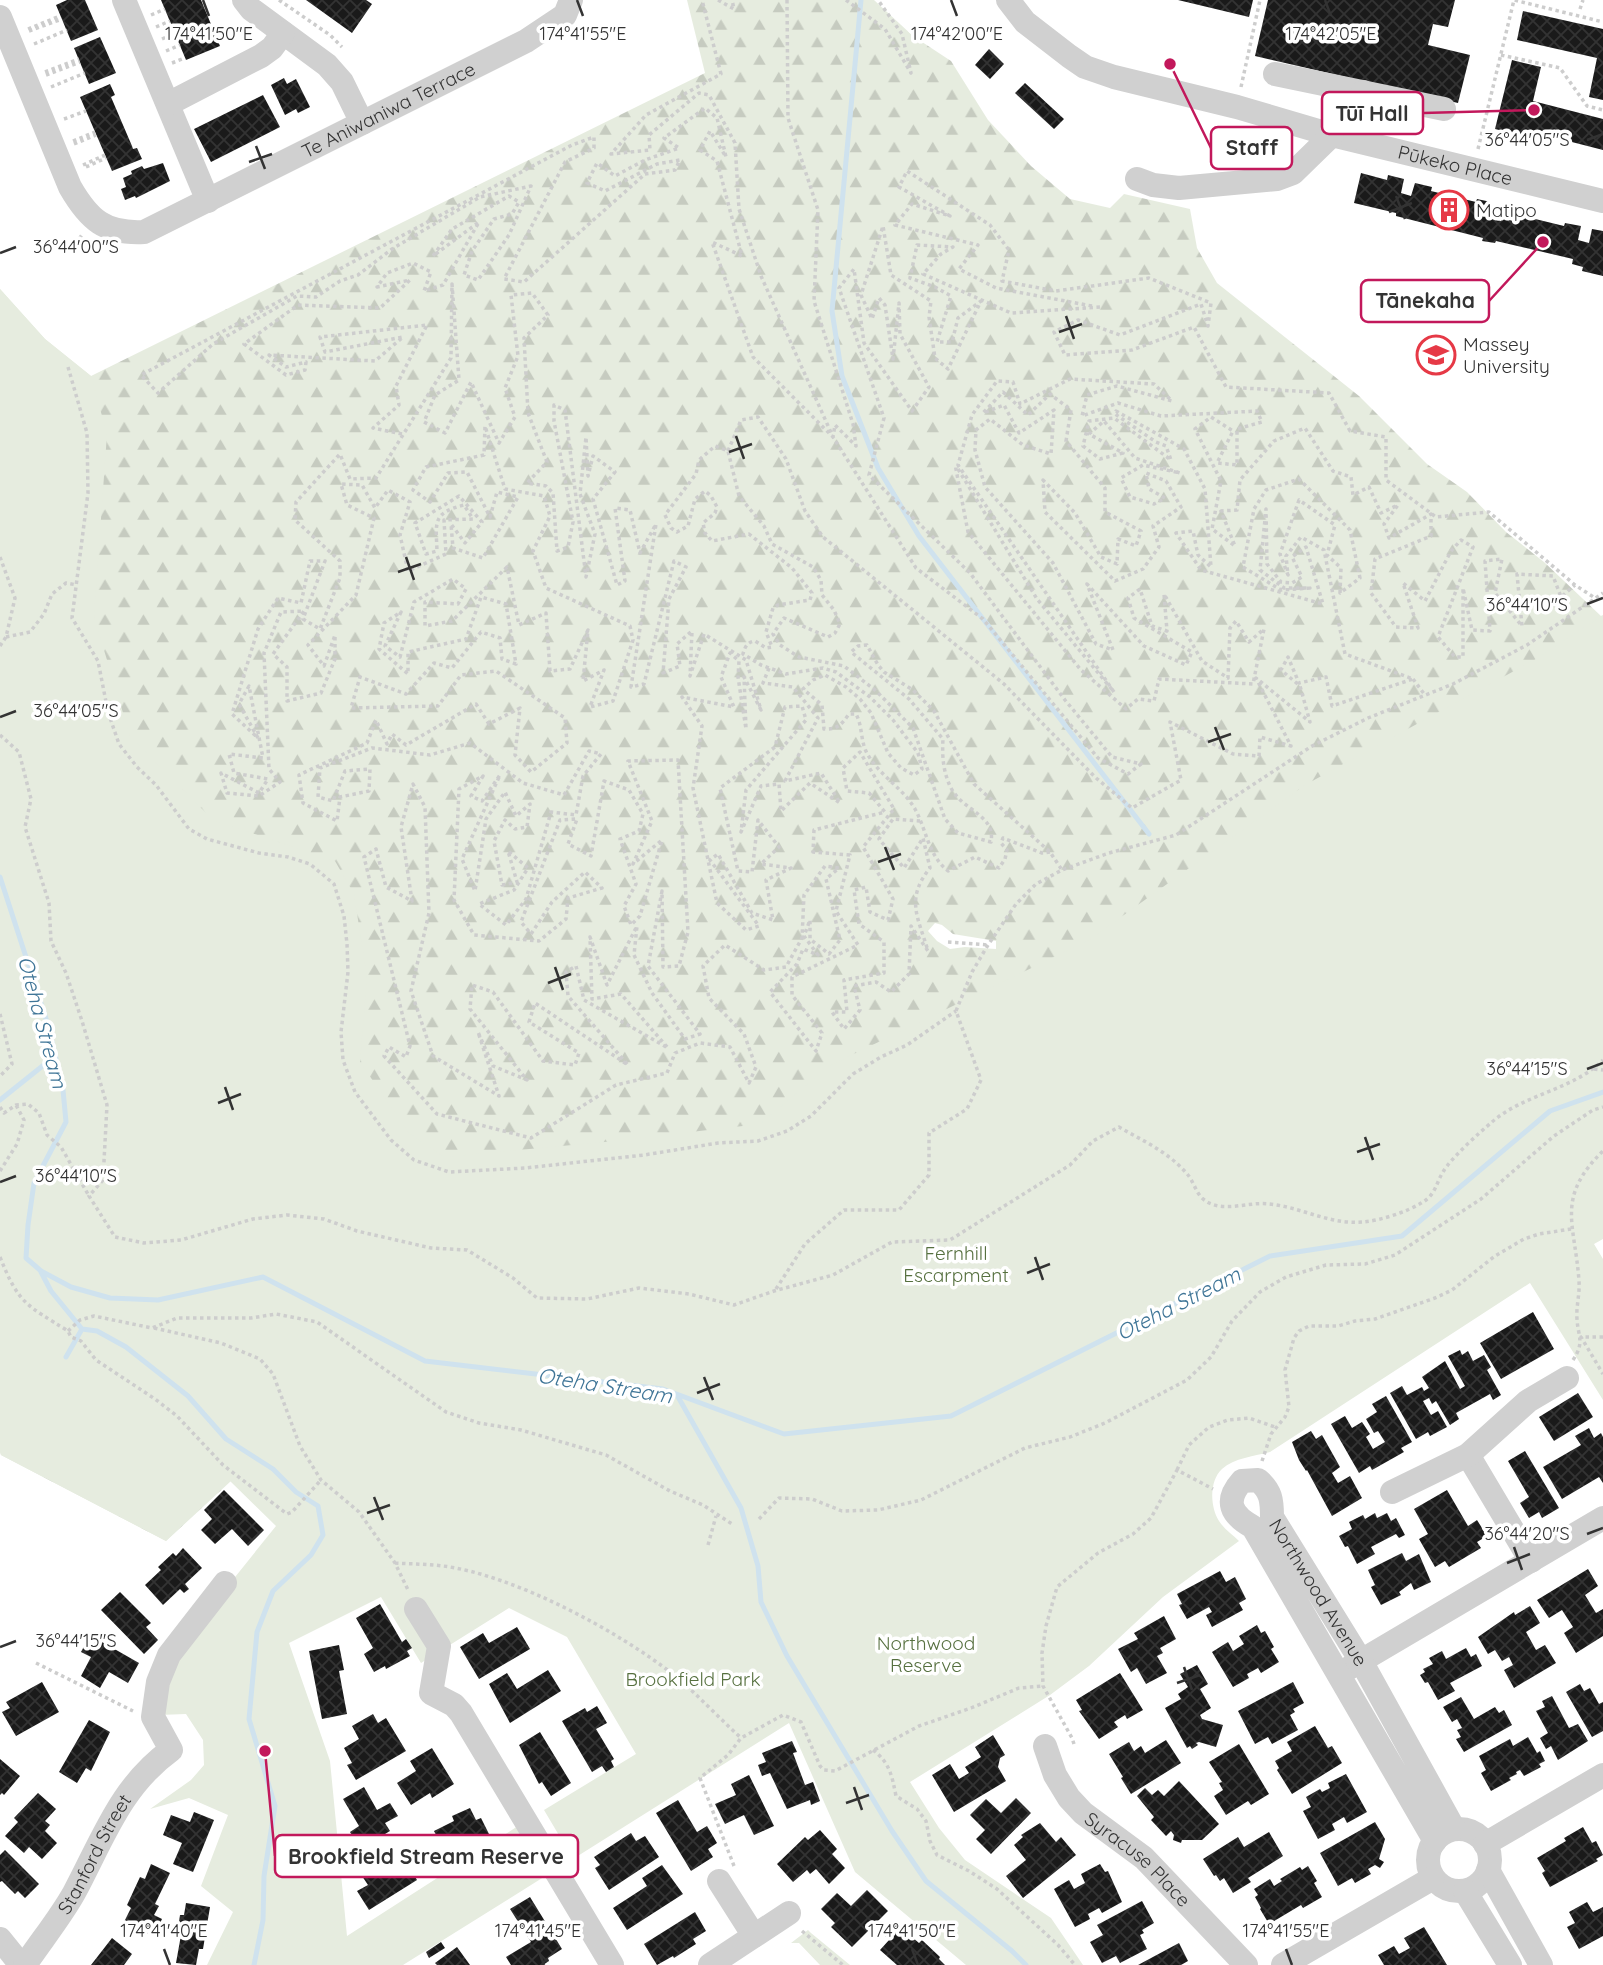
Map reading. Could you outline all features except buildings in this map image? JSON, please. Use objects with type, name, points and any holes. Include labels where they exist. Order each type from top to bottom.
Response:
[{"type":"street","points":[[124,0],[208,201]]},
{"type":"street","points":[[244,0],[251,9],[327,65],[342,82],[362,123]]},
{"type":"street","name":"Te Aniwaniwa Terrace","points":[[0,17],[70,187],[84,211],[103,226],[125,233],[144,232],[526,41],[565,15],[570,0]]},
{"type":"street","name":"Pūkeko Place","points":[[1008,0],[1025,22],[1084,67],[1114,78],[1603,201]]},
{"type":"street","points":[[168,104],[261,56],[272,48],[283,33]]},
{"type":"street","points":[[1275,74],[1444,109]]},
{"type":"street","points":[[1137,179],[1153,185],[1179,188],[1277,179],[1293,173],[1342,137],[1363,92]]},
{"type":"street","points":[[1392,1492],[1468,1455],[1528,1401],[1567,1378]]},
{"type":"street","points":[[1468,1455],[1531,1561]]},
{"type":"street","points":[[1231,1497],[1242,1481],[1258,1480]]},
{"type":"street","name":"Northwood Avenue","points":[[1258,1480],[1269,1490],[1272,1517],[1361,1661],[1445,1835]]},
{"type":"street","name":"Northwood Avenue","points":[[1231,1497],[1231,1505],[1238,1517],[1253,1527],[1339,1674],[1445,1835]]},
{"type":"street","points":[[1339,1674],[1603,1518]]},
{"type":"street","name":"Stanford Street","points":[[23,1965],[73,1896],[127,1793],[151,1765],[171,1750],[153,1717],[158,1682],[169,1655],[225,1583]]},
{"type":"street","points":[[416,1609],[439,1646],[431,1693],[454,1705],[461,1713],[612,1965]]},
{"type":"street","name":"Syracuse Place","points":[[1045,1746],[1055,1775],[1069,1798],[1083,1813],[1144,1858],[1246,1965]]},
{"type":"street","points":[[1485,1844],[1603,1776]]},
{"type":"street","points":[[1475,1833],[1485,1844],[1490,1861],[1488,1870],[1482,1881],[1465,1891],[1444,1887],[1433,1878],[1427,1859],[1445,1835],[1475,1833]]},
{"type":"street","points":[[1488,1870],[1541,1965]]},
{"type":"street","points":[[1283,1965],[1433,1878]]},
{"type":"street","points":[[720,1882],[754,1936]]},
{"type":"street","points":[[1465,1891],[1510,1965]]},
{"type":"street","points":[[710,1965],[784,1916]]},
{"type":"street","points":[[0,1939],[23,1965]]},
{"type":"path","points":[[279,0],[330,35],[344,50]]},
{"type":"path","points":[[702,0],[721,74],[646,115],[611,154],[650,150],[649,135],[699,93],[709,95],[735,143],[739,209],[761,276],[833,437],[916,568],[982,619],[1098,758],[1128,774],[1140,764],[1112,757],[1065,700],[971,573],[869,475],[884,418],[839,288],[854,269],[864,342],[912,411],[929,387],[900,334],[900,303],[893,359],[885,306],[879,298],[872,319],[861,295],[883,226],[891,275],[931,301],[929,317],[934,358],[948,369],[981,302],[958,318],[952,342],[937,342],[951,296],[910,278],[917,245],[953,247],[941,254],[923,274],[1011,313],[1100,307],[996,288],[959,269],[978,245],[895,226],[912,204],[950,216],[899,187],[907,171],[990,225],[1009,250],[1002,281],[1056,290],[1149,278],[1211,303],[1208,326],[1201,304],[1120,335],[1078,320],[1054,332],[1065,355],[1132,350],[1194,327],[1226,387],[1329,393],[1350,431],[1386,437],[1386,480],[1436,517],[1489,512],[1575,585],[1595,598]]},
{"type":"path","points":[[719,0],[734,9],[732,0]]},
{"type":"path","points":[[787,0],[788,118],[818,210],[814,301],[853,424],[856,446],[835,425],[833,437]]},
{"type":"path","points":[[846,0],[885,29],[911,73],[902,34],[878,0]]},
{"type":"path","points":[[1237,107],[1260,0]]},
{"type":"path","points":[[1473,168],[1514,0],[1603,22]]},
{"type":"path","points":[[1580,9],[1583,0]]},
{"type":"path","points":[[28,30],[61,17]]},
{"type":"path","points":[[34,44],[66,30]]},
{"type":"path","points":[[1502,55],[1560,68],[1587,106],[1603,110]]},
{"type":"path","points":[[46,73],[79,61]]},
{"type":"path","points":[[51,87],[85,73]]},
{"type":"path","points":[[401,434],[373,428],[399,405],[396,386],[427,325],[320,337],[325,352],[403,337],[375,361],[269,355],[286,367],[306,362],[305,370],[286,375],[244,344],[298,305],[380,308],[410,280],[377,287],[387,273],[413,263],[431,272],[424,290],[443,285],[479,222],[433,256],[452,229],[509,195],[519,202],[512,214],[494,219],[472,251],[464,275],[478,280],[509,235],[531,186],[480,197],[392,249],[358,275],[340,281],[316,297],[298,296],[213,344],[158,393],[141,375],[572,145],[594,137],[594,148],[565,162],[504,279],[524,282],[645,174],[675,170],[680,159],[657,164],[605,191],[587,183],[597,163],[615,176],[645,160],[679,148],[664,138],[705,108],[717,118],[726,157],[710,131],[700,150],[717,161],[742,256],[712,242],[753,357],[833,437]]},
{"type":"path","points":[[64,119],[86,111]]},
{"type":"path","points":[[74,143],[96,134]]},
{"type":"path","points":[[83,166],[106,157]]},
{"type":"path","points":[[769,668],[763,683],[793,687],[818,718],[785,781],[821,773],[840,803],[810,783],[781,811],[779,784],[761,786],[741,832],[746,790],[806,720],[802,706],[785,707],[775,747],[720,788],[738,871],[752,872],[758,820],[779,847],[761,864],[791,868],[766,880],[773,920],[752,913],[718,854],[710,860],[758,926],[746,930],[717,903],[693,788],[702,726],[682,697],[734,707],[721,677],[730,653],[739,661],[738,677],[746,729],[744,677],[761,710],[746,660],[704,634],[691,676],[692,631],[677,644],[680,666],[663,673],[669,598],[686,567],[674,561],[644,684],[631,687],[656,524],[640,553],[630,510],[615,508],[625,581],[617,585],[593,499],[615,472],[593,456],[588,476],[586,437],[580,494],[595,534],[586,577],[565,410],[554,405],[554,421],[573,522],[568,547],[557,551],[554,493],[546,486],[527,483],[548,462],[528,413],[524,338],[548,315],[532,293],[511,295],[518,356],[505,388],[515,417],[499,443],[471,383],[445,433],[424,422],[435,395],[459,380],[452,284],[451,358],[401,434],[376,478],[350,479],[340,454],[296,502],[295,520],[340,561],[340,578],[320,628],[303,619],[325,561],[310,561],[301,603],[278,598],[258,628],[232,714],[258,738],[239,704],[249,686],[263,758],[229,754],[233,773],[268,779],[259,793],[221,773],[227,793],[259,796],[280,782],[269,769],[264,653],[281,612],[304,611],[273,654],[287,667],[287,701],[321,693],[335,659],[335,635],[324,666],[308,645],[356,595],[374,518],[347,505],[341,484],[362,485],[375,508],[388,490],[410,502],[400,535],[408,571],[446,554],[444,520],[473,519],[464,505],[441,514],[436,521],[438,551],[426,554],[415,523],[459,496],[482,522],[465,543],[451,524],[453,548],[483,558],[518,497],[497,492],[490,517],[467,472],[448,473],[430,502],[413,490],[426,467],[484,455],[485,426],[505,489],[544,496],[550,516],[533,551],[546,588],[630,626],[632,640],[613,701],[590,707],[604,670],[583,681],[587,630],[570,669],[550,671],[546,613],[519,625],[507,567],[452,621],[425,626],[425,602],[458,604],[466,589],[453,579],[414,602],[400,657],[386,646],[401,612],[384,623],[379,649],[408,674],[408,652],[466,639],[481,597],[506,604],[516,664],[502,659],[500,638],[481,632],[452,668],[434,663],[406,694],[360,677],[351,708],[438,706],[461,675],[496,671],[565,718],[567,743],[531,772],[515,755],[520,708],[489,724],[476,704],[406,745],[392,734],[387,744],[376,720],[367,743],[299,775],[303,803],[337,821],[340,797],[369,791],[370,769],[345,771],[333,801],[318,797],[320,768],[372,748],[429,755],[470,743],[523,783],[564,795],[589,751],[601,754],[583,776],[576,815],[551,812],[526,899],[506,925],[480,904],[514,890],[528,868],[508,851],[517,882],[502,885],[494,841],[505,820],[515,829],[527,827],[530,804],[516,816],[505,792],[486,819],[475,891],[462,859],[500,775],[482,802],[471,796],[483,776],[459,789],[454,900],[474,935],[539,942],[566,919],[568,898],[601,888],[585,872],[552,902],[531,934],[521,922],[559,820],[577,820],[568,844],[591,856],[604,781],[629,790],[643,814],[639,831],[620,839],[636,884],[624,906],[631,926],[640,916],[662,840],[634,864],[652,821],[628,761],[678,760],[688,932],[679,966],[663,967],[662,891],[648,966],[700,1034],[685,1039],[653,993],[634,955],[638,926],[607,985],[590,937],[592,999],[621,994],[668,1048],[584,999],[576,966],[566,972],[568,996],[628,1065],[535,1003],[529,1022],[579,1053],[576,1065],[543,1061],[493,992],[472,985],[470,1009],[527,1080],[493,1066],[478,1032],[499,1096],[433,1055],[411,991],[429,913],[425,807],[413,784],[401,827],[412,901],[386,887],[376,849],[364,857],[410,1046],[406,1057],[389,1047],[384,1056],[437,1114],[531,1138],[616,1086],[667,1073],[675,1053],[700,1043],[730,1047],[749,1083],[756,1067],[744,1034],[709,998],[703,966],[725,946],[764,970],[786,967],[802,938],[804,895],[825,866],[839,868],[826,879],[840,940],[828,954],[810,939],[810,920],[804,936],[818,956],[803,949],[797,964],[770,992],[816,1051],[821,1033],[792,995],[792,976],[858,944],[836,911],[850,855],[813,852],[814,830],[885,812],[869,793],[847,791],[843,768],[860,752],[894,809],[863,847],[893,899],[888,920],[870,912],[866,887],[854,890],[859,924],[884,942],[884,973],[844,980],[846,1012],[832,1012],[844,1029],[860,1010],[854,986],[876,982],[891,992],[909,974],[911,926],[928,951],[915,904],[917,884],[930,869],[923,838],[904,867],[879,839],[893,819],[920,821]]},
{"type":"path","points":[[68,366],[87,433],[88,493],[72,618],[97,661],[108,712],[119,744],[156,785],[189,830],[207,839],[310,864],[334,884],[344,916],[347,944],[348,972],[341,1032],[343,1060],[355,1092],[391,1140],[414,1160],[449,1172],[525,1168],[644,1155],[719,1143],[758,1140],[787,1131],[811,1116],[853,1074],[907,1045],[956,1011],[972,972],[988,945],[1016,904],[1037,884],[1062,870],[1109,853],[1176,835],[1312,746],[1368,718],[1453,684],[1527,645],[1603,593]]},
{"type":"path","points":[[1425,695],[1413,679],[1345,654],[1324,550],[1301,537],[1286,556],[1288,575],[1280,554],[1299,500],[1335,525],[1327,555],[1341,568],[1340,593],[1360,578],[1350,530],[1299,479],[1266,490],[1254,509],[1243,567],[1281,590],[1310,588],[1284,588],[1259,570],[1266,509],[1267,564],[1281,582],[1292,583],[1302,577],[1292,557],[1306,547],[1324,604],[1201,570],[1176,533],[1193,531],[1198,555],[1211,567],[1205,489],[1184,449],[1116,411],[1115,414],[1166,446],[1171,460],[1114,418],[1089,421],[1083,446],[1100,459],[1123,453],[1089,434],[1104,421],[1135,458],[1180,473],[1143,466],[1121,478],[1130,497],[1154,503],[1165,498],[1149,489],[1146,473],[1166,481],[1181,507],[1153,526],[1159,547],[1143,569],[1115,581],[1045,512],[1043,480],[1075,513],[1101,557],[1117,564],[1118,540],[1136,546],[1141,531],[1105,512],[1105,488],[1066,441],[1071,410],[1050,394],[1028,415],[1003,393],[983,413],[1004,405],[1019,433],[1054,410],[1051,454],[1023,445],[990,419],[975,430],[975,450],[985,487],[1053,563],[1096,644],[1113,650],[1087,584],[1144,646],[1186,665],[1192,652],[1134,618],[1128,598],[1140,589],[1152,626],[1167,631],[1164,594],[1202,661],[1228,678],[1230,628],[1236,621],[1249,642],[1265,629],[1252,684],[1159,679],[1154,701],[1138,699],[1126,709],[1081,670],[968,532],[955,464],[1037,598],[1114,692],[958,465],[972,415],[997,381],[1013,382],[1020,404],[1070,379],[1154,384],[1172,401],[1117,386],[1087,395],[1082,416],[1118,402],[1161,416],[1257,411],[1262,422],[1237,429],[1237,465],[1217,463],[1233,432],[1211,417],[1195,429],[1221,481],[1212,529],[1235,546],[1221,511],[1237,510],[1240,480],[1274,441],[1305,428],[1333,471],[1351,477],[1353,495],[1368,487],[1381,513],[1398,505],[1384,524],[1389,538],[1431,514],[1431,536],[1375,559],[1371,593],[1396,627],[1418,628],[1403,583],[1425,601],[1451,551],[1461,540],[1473,547],[1438,637],[1455,657],[1463,657],[1463,588],[1472,630],[1490,631],[1485,561],[1502,559],[1495,593],[1522,626],[1517,574],[1553,576],[1560,597],[1575,585]]},
{"type":"path","points":[[1062,870],[1050,852],[974,784],[934,711],[913,690],[884,672],[867,645],[858,646],[851,652],[909,699],[943,739],[942,761],[951,788],[962,803],[989,824],[993,831],[991,842],[958,833],[945,819],[913,728],[875,690],[844,666],[799,657],[780,645],[773,634],[784,618],[828,637],[835,633],[840,624],[834,610],[822,595],[821,580],[813,567],[772,544],[764,526],[739,496],[728,451],[741,420],[758,416],[786,459],[805,511],[822,537],[1004,684],[1096,778],[1132,808],[1181,779],[1170,722],[1233,754],[1259,756],[1260,737],[1291,746],[1256,678],[1310,722],[1300,686],[1281,670],[1288,657],[1299,682],[1326,677],[1332,706],[1413,679]]},
{"type":"path","points":[[728,451],[715,446],[699,460],[696,474],[665,515],[671,528],[677,532],[688,526],[695,499],[705,491],[717,507],[715,513],[703,523],[705,533],[712,541],[749,534],[792,568],[813,593],[810,600],[778,604],[773,608],[766,632],[772,647],[766,648],[755,641],[744,647],[743,654],[786,674],[823,668],[836,672],[882,708],[918,753],[922,769],[914,775],[901,768],[887,753],[871,713],[846,687],[825,675],[803,689],[822,705],[824,729],[833,730],[841,725],[849,714],[856,714],[862,724],[862,741],[867,755],[904,794],[920,821],[932,854],[948,871],[975,857],[999,868],[1007,850],[1001,843],[1003,838],[1042,853],[1050,852]]},
{"type":"path","points":[[0,557],[15,598],[6,636],[0,646]]},
{"type":"path","points":[[6,636],[30,632],[44,614],[51,594],[66,583],[78,585]]},
{"type":"path","points":[[0,735],[19,752],[31,799],[25,827],[49,903],[51,941],[66,973],[107,1105],[103,1180],[89,1196]]},
{"type":"path","points":[[947,942],[988,945]]},
{"type":"path","points":[[774,1291],[805,1244],[844,1210],[899,1210],[929,1175],[929,1133],[967,1109],[981,1080],[956,1011]]},
{"type":"path","points":[[0,1014],[12,1063],[0,1076]]},
{"type":"path","points":[[0,1108],[4,1113],[16,1105],[28,1104],[39,1113],[47,1135],[61,1147],[115,1237],[144,1243],[181,1240],[264,1218],[287,1215],[324,1219],[357,1231],[430,1248],[467,1250],[513,1278],[537,1298],[587,1299],[639,1288],[689,1294],[734,1305],[832,1275],[892,1242],[950,1240],[1070,1165],[1093,1141],[1118,1127],[1167,1154],[1189,1176],[1202,1198],[1221,1207],[1265,1203],[1295,1207],[1310,1215],[1363,1222],[1409,1209],[1433,1195],[1444,1170],[1494,1120],[1594,1069],[1603,1060]]},
{"type":"path","points":[[1594,1069],[1603,1070]]},
{"type":"path","points":[[0,1171],[17,1144],[24,1120],[16,1105]]},
{"type":"path","points":[[759,1519],[779,1498],[812,1499],[842,1511],[878,1510],[921,1500],[1026,1448],[1070,1437],[1105,1423],[1187,1380],[1211,1357],[1233,1321],[1260,1292],[1286,1277],[1326,1265],[1365,1264],[1395,1255],[1482,1199],[1554,1136],[1593,1110],[1603,1107]]},
{"type":"path","points":[[1603,1151],[1577,1184],[1572,1202],[1571,1229],[1579,1283],[1577,1320],[1581,1337],[1603,1374]]},
{"type":"path","points":[[1258,1480],[1264,1450],[1289,1407],[1285,1370],[1294,1338],[1299,1331],[1309,1326],[1338,1326],[1375,1319],[1436,1298],[1460,1285],[1495,1256],[1524,1239],[1571,1229]]},
{"type":"path","points":[[0,1258],[16,1293],[31,1310],[68,1331],[71,1337],[81,1341],[96,1360],[177,1416],[223,1465],[287,1514],[292,1512],[321,1480]]},
{"type":"path","points":[[152,1328],[177,1318],[251,1318],[276,1314],[317,1322],[446,1412],[606,1455],[670,1491],[703,1505],[732,1524]]},
{"type":"path","points":[[68,1331],[80,1320],[94,1315],[221,1343],[260,1359],[273,1374],[300,1446],[321,1480],[359,1512],[395,1563],[416,1609]]},
{"type":"path","points":[[1581,1337],[1603,1337]]},
{"type":"path","points":[[1567,1378],[1581,1337]]},
{"type":"path","points":[[1073,1744],[1044,1686],[1042,1653],[1057,1587],[1098,1553],[1133,1534],[1151,1518],[1189,1445],[1209,1427],[1228,1420],[1250,1418],[1275,1427]]},
{"type":"path","points":[[1177,1470],[1231,1497]]},
{"type":"path","points":[[708,1545],[716,1516]]},
{"type":"path","points":[[395,1563],[444,1566],[504,1580],[568,1610],[632,1646],[674,1676],[741,1738]]},
{"type":"path","points":[[36,1663],[136,1713]]},
{"type":"path","points":[[720,1882],[735,1867],[700,1777],[728,1755],[741,1738],[783,1716],[802,1723],[820,1766],[829,1771],[840,1769],[919,1726],[1019,1688],[1044,1686]]},
{"type":"path","points":[[871,1751],[885,1759],[896,1796],[917,1809],[926,1821],[930,1841],[937,1855],[997,1889],[1058,1945],[1075,1965]]},
{"type":"path","points":[[784,1916],[843,1965]]},
{"type":"green space","points":[[687,0],[874,0],[913,36],[951,61],[988,120],[1031,166],[1070,199],[1110,208],[1124,194],[1190,209],[1197,248],[1217,283],[1359,396],[1427,464],[1467,492],[1506,532],[1603,615],[706,1551],[573,1478],[231,1481],[166,1541],[1,1455],[0,1452],[0,289],[45,339],[91,376],[705,73]],"holes":[[[935,923],[953,934],[996,941],[996,949],[950,949],[928,931]]]},
{"type":"green space","name":"Fernhill Escarpment","points":[[0,289],[45,339],[91,376],[107,434],[94,617],[130,736],[213,820],[335,861],[354,894],[367,978],[360,1062],[409,1133],[444,1157],[760,1124],[829,1066],[1089,940],[1305,785],[1536,659],[1603,615],[1603,1239],[1594,1244],[1603,1259],[1603,1400],[1530,1283],[1270,1452],[1239,1460],[1222,1469],[1213,1487],[1214,1509],[1221,1524],[1239,1541],[1163,1597],[1089,1666],[1050,1695],[910,1782],[939,1828],[965,1860],[1051,1918],[1083,1965],[966,1965],[855,1872],[789,1723],[573,1859],[544,1810],[636,1754],[567,1637],[509,1608],[421,1663],[381,1597],[289,1643],[330,1761],[347,1936],[518,1826],[547,1875],[403,1965],[207,1965],[233,1912],[201,1886],[228,1815],[189,1798],[150,1809],[191,1780],[204,1765],[203,1740],[186,1714],[159,1715],[158,1702],[190,1633],[276,1526],[230,1481],[166,1541],[1,1455],[0,1452]]},
{"type":"green space","points":[[808,1930],[850,1965],[820,1965],[799,1943],[791,1943]]},
{"type":"waterway","points":[[861,0],[832,311],[842,376],[878,468],[919,536],[1149,834]]},
{"type":"waterway","name":"Oteha Stream","points":[[0,877],[49,1028],[63,1090],[66,1122],[34,1183],[28,1225],[26,1258],[41,1271],[71,1287],[110,1298],[158,1300],[263,1277],[425,1361],[663,1389],[784,1434],[951,1416],[1270,1256],[1402,1236],[1550,1111],[1603,1092]]},
{"type":"waterway","points":[[0,1100],[55,1056]]},
{"type":"waterway","points":[[41,1272],[51,1291],[82,1329],[97,1331],[126,1347],[188,1396],[226,1439],[273,1469],[296,1492],[318,1506],[323,1535],[311,1555],[273,1591],[257,1632],[249,1719],[275,1806],[264,1876],[263,1920],[254,1965]]},
{"type":"waterway","points":[[66,1357],[82,1329]]},
{"type":"waterway","points":[[677,1395],[741,1508],[758,1566],[761,1602],[787,1656],[892,1831],[926,1881],[1026,1965]]},
{"type":"place","name":"Staff","points":[[1170,64]]},
{"type":"place","name":"Tūī Hall","points":[[1534,110]]},
{"type":"place","name":"Matipo","points":[[1449,210]]},
{"type":"place","name":"Tānekaha","points":[[1543,242]]},
{"type":"place","name":"Massey University","points":[[1436,355]]},
{"type":"place","name":"Brookfield Stream Reserve","points":[[265,1751]]},
{"type":"park label","name":"Northwood Reserve","points":[[926,1654]]},
{"type":"park label","name":"Brookfield Park","points":[[693,1679]]}]
